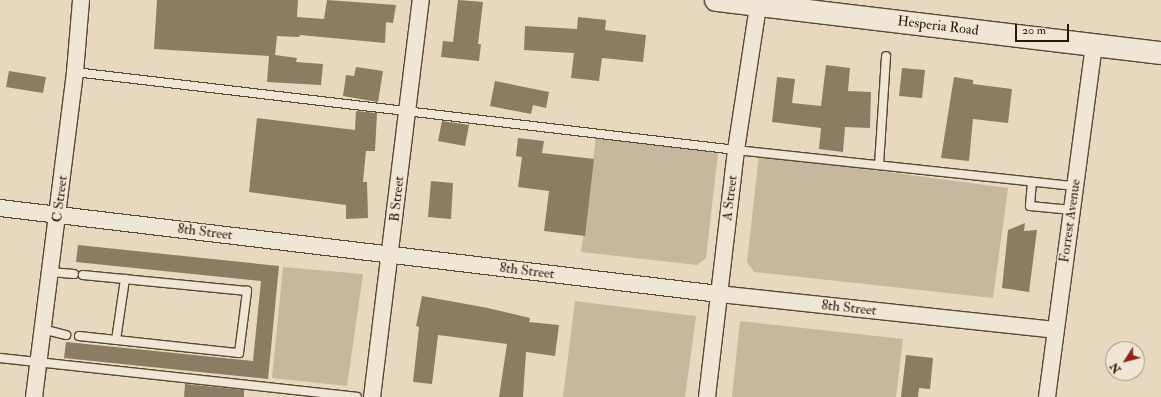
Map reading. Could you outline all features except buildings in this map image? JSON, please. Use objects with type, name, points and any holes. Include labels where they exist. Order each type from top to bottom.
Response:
[{"type":"main road","name":"Hesperia Road","points":[[716,0],[758,3],[1161,53]]},
{"type":"street","name":"C Street","points":[[34,397],[75,72],[81,0]]},
{"type":"street","name":"B Street","points":[[372,397],[391,255],[406,111],[421,0]]},
{"type":"street","name":"A Street","points":[[707,397],[736,150],[758,3]]},
{"type":"street","name":"Forrest Avenue","points":[[1047,397],[1054,330],[1072,210],[1094,44]]},
{"type":"street","name":"8th Street","points":[[0,208],[719,294],[1054,330]]},
{"type":"lane","points":[[879,165],[886,56]]},
{"type":"lane","points":[[75,72],[736,150],[1074,186]]},
{"type":"lane","points":[[1032,182],[1030,206],[1072,210]]},
{"type":"lane","points":[[50,272],[74,274]]},
{"type":"lane","points":[[79,336],[239,353],[247,291],[83,275]]},
{"type":"lane","points":[[116,340],[125,279]]},
{"type":"lane","points":[[42,329],[66,335]]},
{"type":"lane","points":[[0,358],[38,364],[357,397]]},
{"type":"shaded area","points":[[596,137],[718,153],[706,258],[697,265],[581,252]]},
{"type":"shaded area","points":[[759,155],[1008,188],[993,298],[754,272],[747,262]]},
{"type":"shaded area","points":[[283,267],[363,274],[347,386],[272,378]]},
{"type":"shaded area","points":[[575,301],[696,316],[685,397],[563,397]]},
{"type":"shaded area","points":[[740,321],[903,339],[896,397],[732,397]]}]
